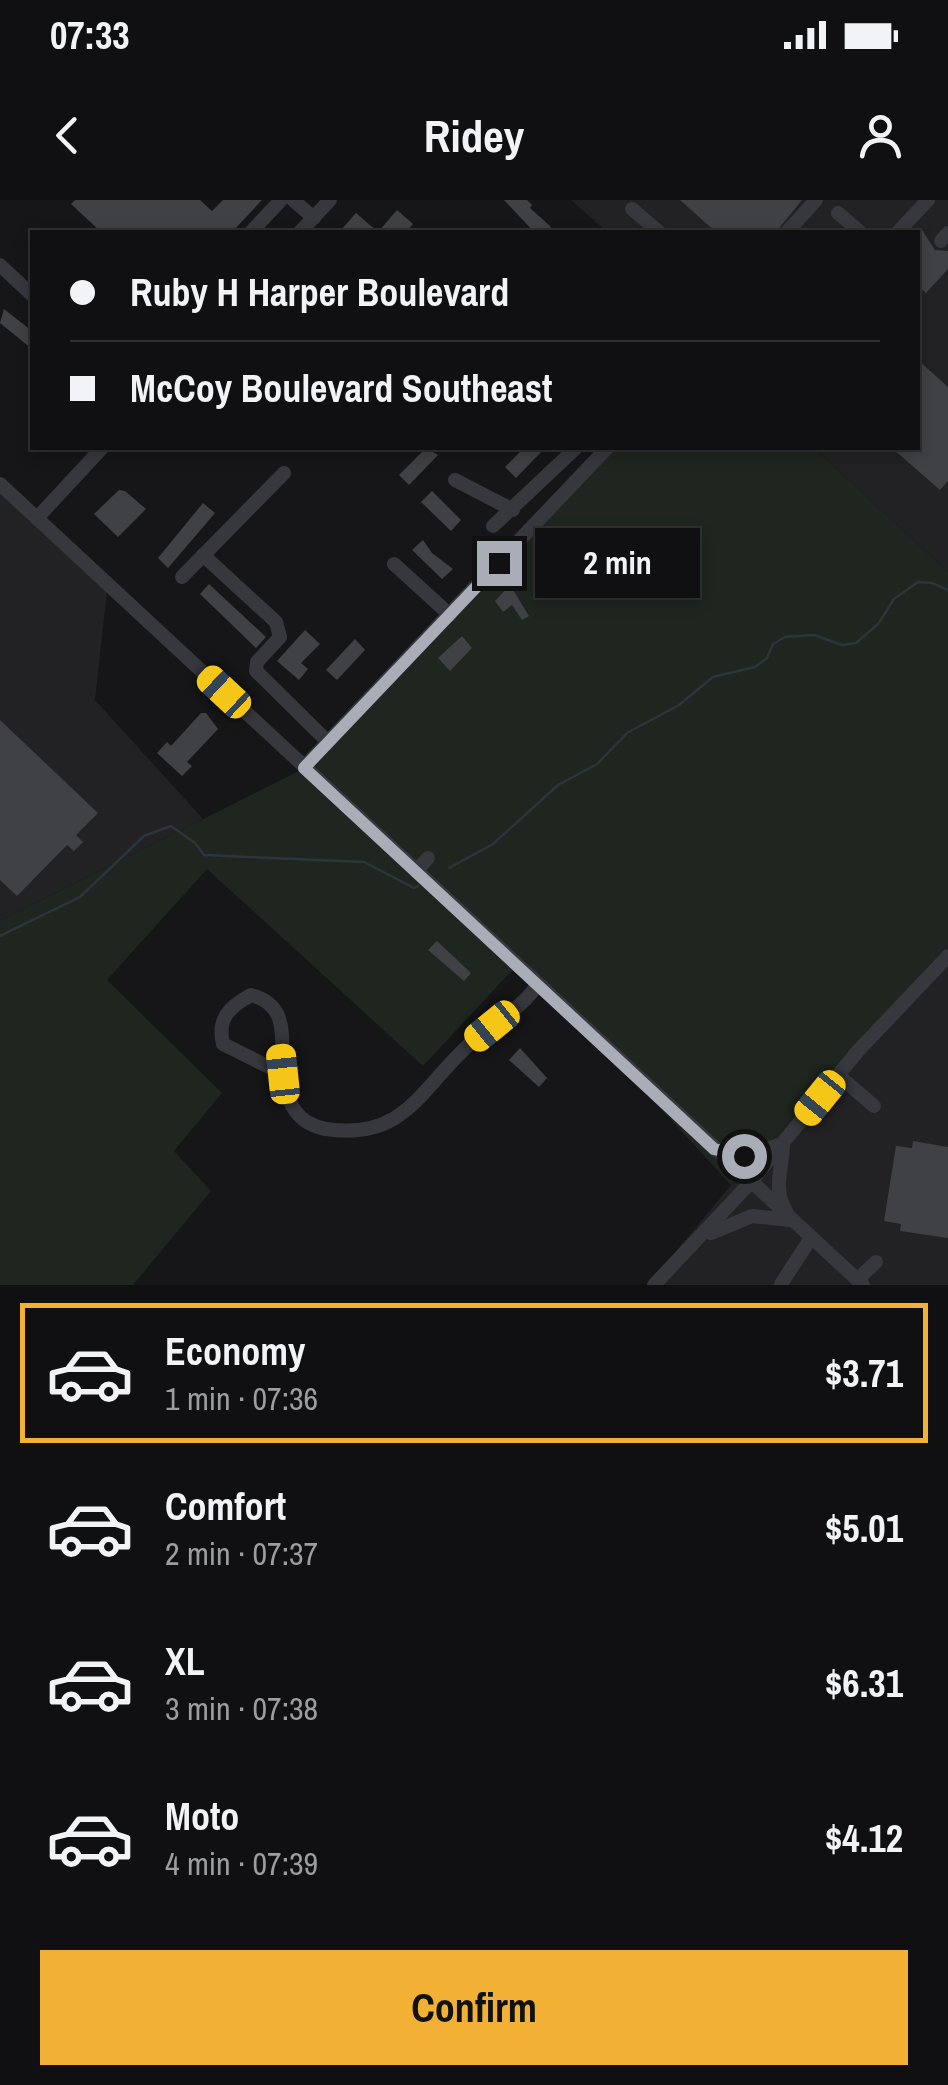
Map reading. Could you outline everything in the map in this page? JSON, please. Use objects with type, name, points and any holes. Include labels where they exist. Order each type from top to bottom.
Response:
[{"type":"street","points":[[253,230],[281,200]]},
{"type":"street","points":[[293,200],[314,218]]},
{"type":"street","points":[[302,230],[330,200]]},
{"type":"street","points":[[789,230],[816,200]]},
{"type":"street","points":[[900,230],[928,200]]},
{"type":"street","points":[[632,209],[658,230]]},
{"type":"street","points":[[838,213],[858,230]]},
{"type":"street","points":[[0,264],[30,292]]},
{"type":"street","points":[[19,282],[30,270]]},
{"type":"street","points":[[36,518],[100,450]]},
{"type":"street","points":[[493,526],[574,450]]},
{"type":"street","points":[[304,768],[606,450]]},
{"type":"street","points":[[182,576],[284,472]]},
{"type":"street","points":[[455,480],[513,510]]},
{"type":"street","points":[[0,484],[860,1282],[876,1262]]},
{"type":"street","points":[[203,556],[276,622],[280,637],[257,662],[256,672],[328,742]]},
{"type":"street","points":[[394,564],[450,615]]},
{"type":"street","points":[[416,871],[428,858]]},
{"type":"street","points":[[654,1285],[750,1183],[838,1075],[948,956]]},
{"type":"street","points":[[283,1074],[223,1044],[220,1031],[224,1016],[235,1004],[251,996],[269,1000],[280,1014],[283,1074],[291,1108],[315,1127],[347,1132],[374,1130],[394,1120],[470,1043],[537,985]]},
{"type":"street","points":[[838,1075],[874,1106]]},
{"type":"street","points":[[714,1149],[744,1156],[782,1144]]},
{"type":"street","points":[[782,1144],[777,1179],[780,1200],[791,1220]]},
{"type":"street","points":[[697,1241],[730,1222],[752,1216],[791,1220]]},
{"type":"street","points":[[782,1284],[811,1238]]},
{"type":"shaded area","points":[[571,200],[948,200],[948,572],[816,450],[920,450],[920,230],[605,230]]},
{"type":"shaded area","points":[[609,450],[816,450],[948,572],[948,945],[731,1185],[605,1048],[517,965],[423,1066],[207,869],[107,980],[222,1093],[174,1151],[211,1191],[133,1285],[0,1285],[0,921],[301,770]]},
{"type":"shaded area","points":[[0,479],[108,582],[95,700],[203,819],[0,921]]},
{"type":"shaded area","points":[[948,945],[948,1285],[648,1285],[731,1185]]},
{"type":"building","points":[[75,200],[200,200],[212,211],[223,200],[262,200],[234,230],[99,230],[71,204]]},
{"type":"building","points":[[504,200],[527,200],[530,208],[551,227],[532,230]]},
{"type":"building","points":[[680,200],[802,200],[778,230],[714,230]]},
{"type":"building","points":[[397,210],[413,224],[408,230],[380,230]]},
{"type":"building","points":[[356,213],[376,230],[342,229]]},
{"type":"building","points":[[922,230],[935,250],[948,251],[948,269],[926,293],[920,288]]},
{"type":"building","points":[[4,309],[30,329],[30,347],[0,323]]},
{"type":"building","points":[[920,362],[948,387],[948,481],[940,490],[894,450],[920,450]]},
{"type":"building","points":[[424,450],[438,455],[409,485],[399,475]]},
{"type":"building","points":[[522,450],[543,450],[516,478],[505,467]]},
{"type":"building","points":[[119,490],[146,509],[118,537],[94,514]]},
{"type":"building","points":[[432,491],[461,520],[451,531],[421,502]]},
{"type":"building","points":[[203,503],[215,513],[168,568],[158,558]]},
{"type":"building","points":[[423,540],[432,553],[453,569],[442,579],[412,550]]},
{"type":"building","points":[[209,584],[266,637],[256,648],[200,594]]},
{"type":"building","points":[[510,585],[529,616],[522,620],[512,605],[503,612],[495,601]]},
{"type":"building","points":[[305,630],[320,644],[301,663],[308,669],[299,680],[277,661]]},
{"type":"building","points":[[462,636],[472,648],[450,671],[438,658]]},
{"type":"building","points":[[355,639],[365,650],[337,680],[326,670]]},
{"type":"building","points":[[201,713],[206,713],[218,729],[187,762],[192,766],[182,776],[157,753],[167,742],[171,746]]},
{"type":"building","points":[[0,720],[98,813],[76,835],[83,842],[74,851],[67,845],[17,896],[0,880]]},
{"type":"building","points":[[437,941],[471,973],[464,981],[428,950]]},
{"type":"building","points":[[520,1048],[547,1078],[539,1087],[509,1060]]},
{"type":"building","points":[[913,1141],[948,1147],[948,1238],[900,1231],[901,1224],[884,1221],[896,1146],[912,1148]]},
{"type":"waterway","points":[[449,868],[493,844],[558,785],[597,764],[627,733],[679,705],[713,677],[755,667],[767,658],[773,644],[785,637],[814,635],[842,645],[856,643],[878,624],[894,599],[918,582],[948,590]]},
{"type":"waterway","points":[[0,936],[80,897],[144,836],[171,826],[195,843],[204,855],[364,862],[414,888],[418,886]]},
{"type":"route","points":[[499,563],[304,768],[714,1149],[744,1156]]}]
